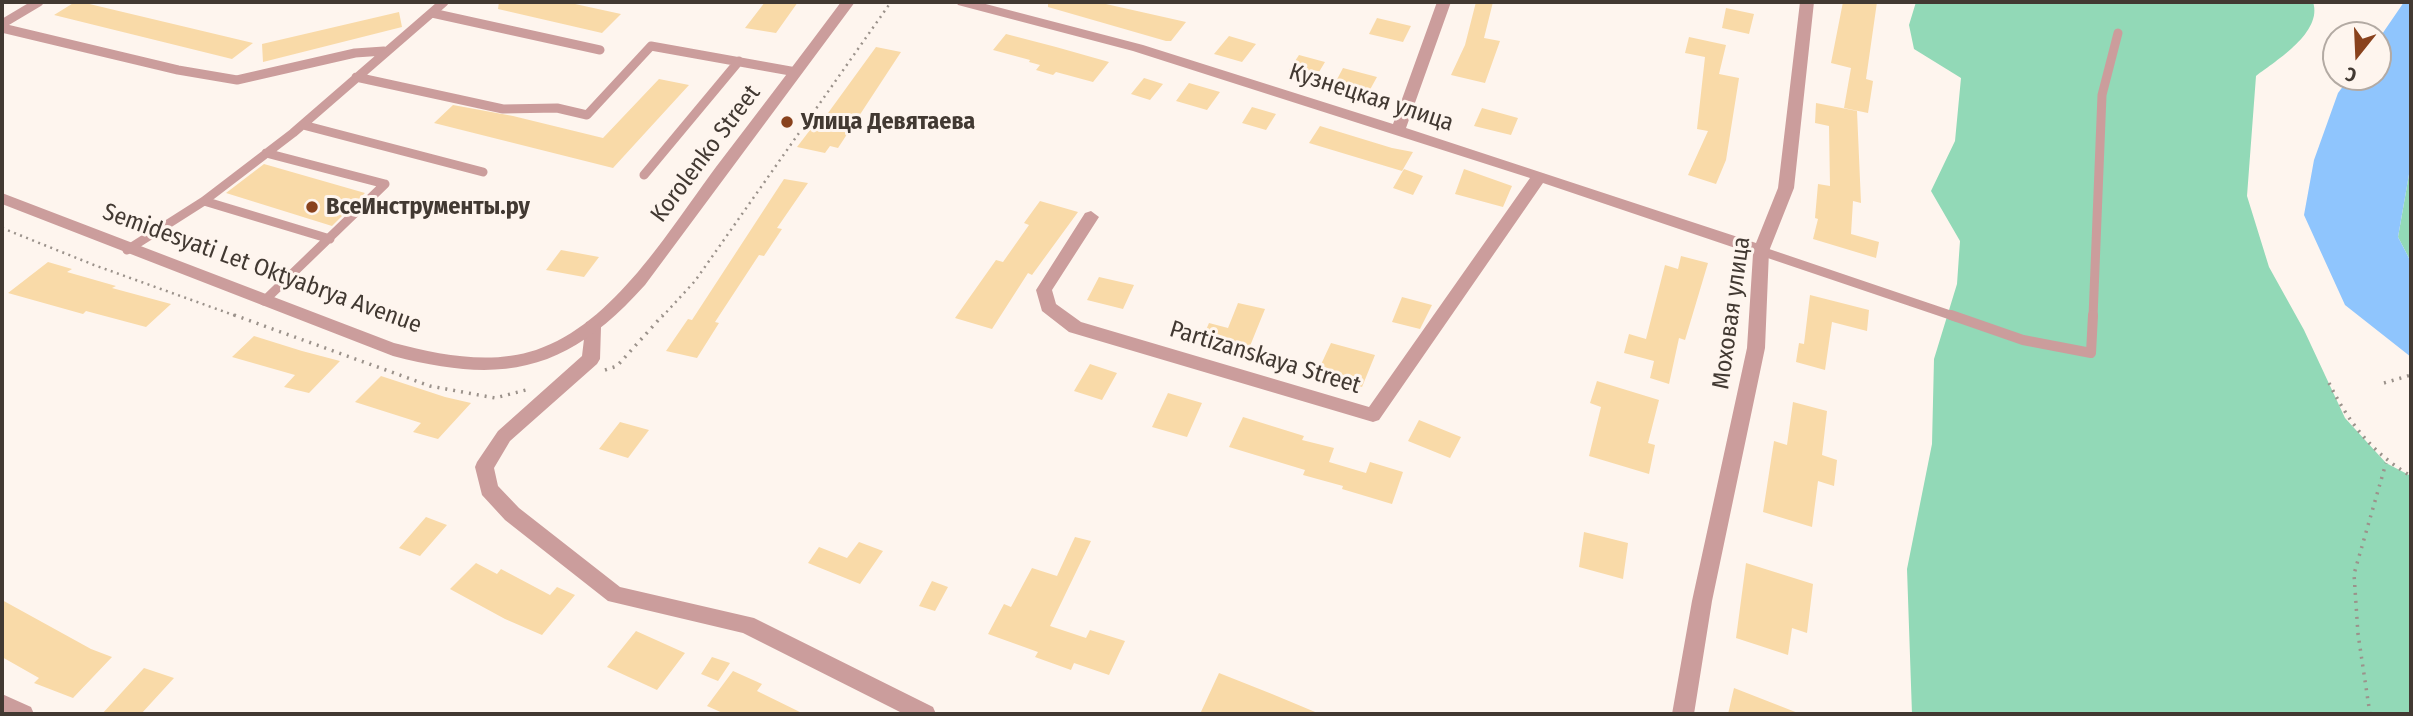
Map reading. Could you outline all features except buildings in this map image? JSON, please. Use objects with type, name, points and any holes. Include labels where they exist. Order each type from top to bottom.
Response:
[{"type":"street","name":"Korolenko Street","points":[[592,327],[614,309],[639,281],[848,2]]},
{"type":"street","name":"Кузнецкая улица","points":[[963,2],[1138,48],[1540,176],[1761,251]]},
{"type":"street","points":[[1398,131],[1444,2]]},
{"type":"street","name":"Моховая улица","points":[[1683,714],[1702,601],[1756,348],[1761,251],[1786,188],[1807,2]]},
{"type":"street","name":"Partizanskaya Street","points":[[1091,217],[1044,290],[1048,307],[1075,327],[1373,415],[1540,176]]},
{"type":"street","name":"Semidesyati Let Oktyabrya Avenue","points":[[3,200],[127,250],[416,355],[477,365],[524,360],[562,346],[592,327]]},
{"type":"street","points":[[592,327],[591,359],[504,436],[484,467],[489,489],[512,514],[615,595],[747,625],[925,714]]},
{"type":"street","points":[[2,704],[23,714]]},
{"type":"lane","points":[[2,26],[39,2]]},
{"type":"lane","points":[[127,250],[204,201],[303,125],[444,2]]},
{"type":"lane","points":[[432,13],[600,50]]},
{"type":"lane","points":[[2,26],[178,70],[237,80],[355,53],[385,51]]},
{"type":"lane","points":[[1761,251],[2023,340],[2091,353],[2102,95],[2118,33]]},
{"type":"lane","points":[[356,77],[503,109],[557,108],[587,115],[651,46],[796,72]]},
{"type":"lane","points":[[644,175],[739,61]]},
{"type":"lane","points":[[303,125],[483,172]]},
{"type":"lane","points":[[264,301],[385,184],[266,153]]},
{"type":"lane","points":[[204,201],[330,240]]},
{"type":"path","points":[[571,379],[617,366],[695,281],[891,2]]},
{"type":"path","points":[[2,228],[93,265],[430,386],[495,398],[533,388]]},
{"type":"path","points":[[2384,383],[2411,375]]},
{"type":"path","points":[[2329,383],[2345,418],[2386,463],[2411,476]]},
{"type":"path","points":[[2370,714],[2358,634],[2354,574],[2386,463]]},
{"type":"green space","points":[[1916,2],[2313,2],[2314,13],[2305,34],[2256,76],[2247,196],[2269,267],[2304,330],[2345,418],[2386,463],[2411,476],[2411,714],[1912,714],[1907,569],[1932,444],[1934,359],[1957,284],[1960,241],[1931,191],[1955,141],[1961,78],[1914,49],[1909,25]]},
{"type":"green space","points":[[2411,163],[2411,262],[2398,237]]},
{"type":"water","points":[[2404,2],[2411,2],[2411,163],[2398,237],[2411,262],[2411,357],[2345,305],[2304,215],[2314,160],[2338,93],[2392,91],[2391,21]]},
{"type":"place","name":"Улица Девятаева","points":[[787,122]]},
{"type":"place","name":"ВсеИнструменты.ру","points":[[312,207]]}]
